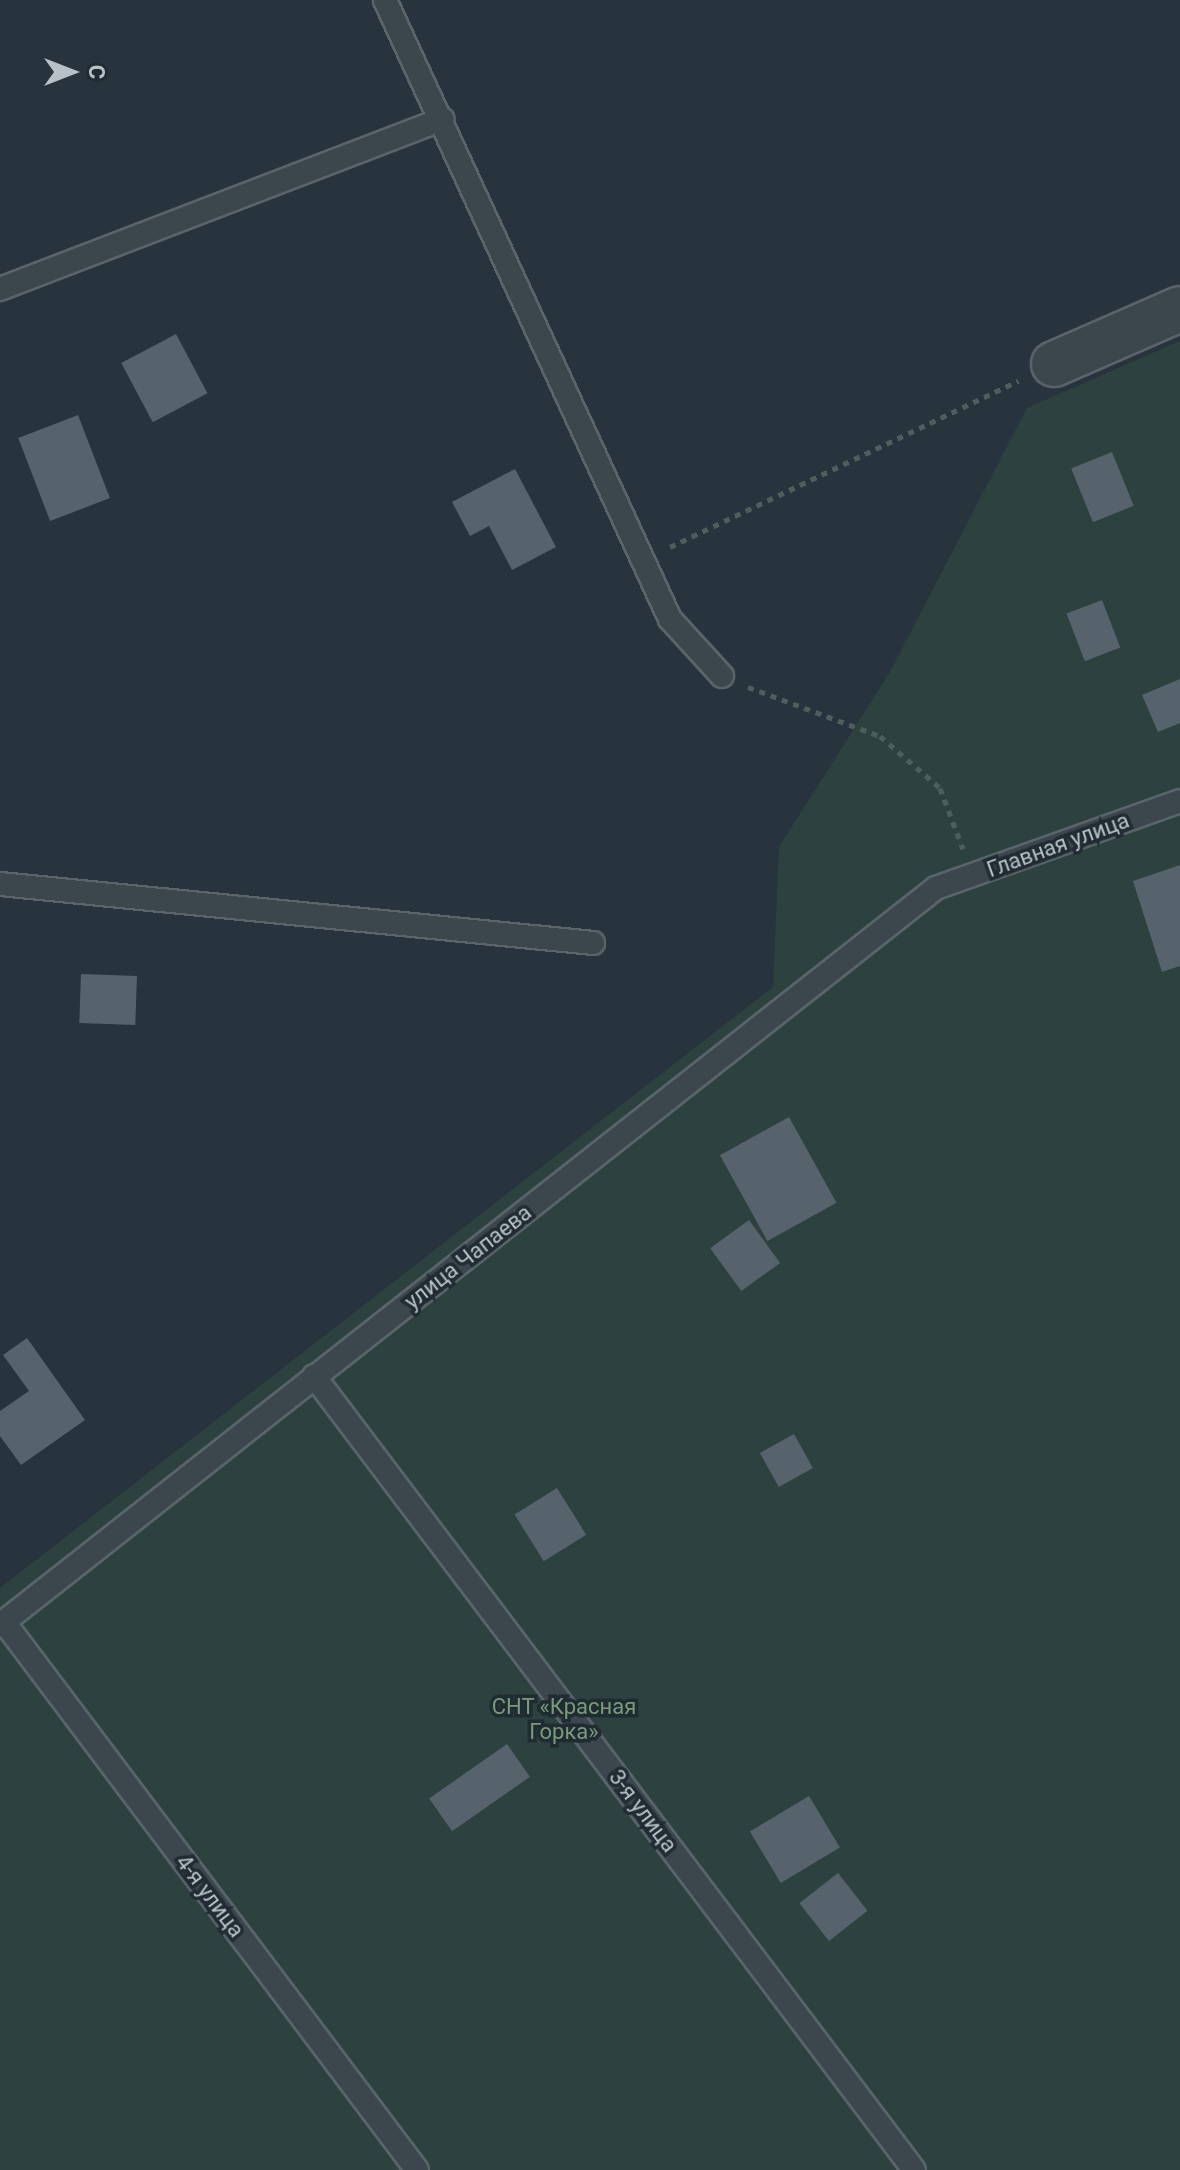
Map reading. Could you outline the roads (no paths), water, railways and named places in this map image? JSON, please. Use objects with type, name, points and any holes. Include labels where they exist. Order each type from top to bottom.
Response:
[{"type":"street","points":[[1054,364],[1180,309]]},
{"type":"lane","points":[[385,0],[670,619],[722,676]]},
{"type":"lane","points":[[0,289],[442,119]]},
{"type":"lane","name":"Главная улица","points":[[936,888],[1180,801]]},
{"type":"lane","points":[[0,884],[593,943]]},
{"type":"lane","name":"улица Чапаева","points":[[2,1623],[936,888]]},
{"type":"lane","name":"3-я улица","points":[[314,1376],[914,2170]]},
{"type":"lane","name":"4-я улица","points":[[2,1623],[417,2170]]},
{"type":"park label","name":"СНТ «Красная Горка»","points":[[564,1718]]}]
